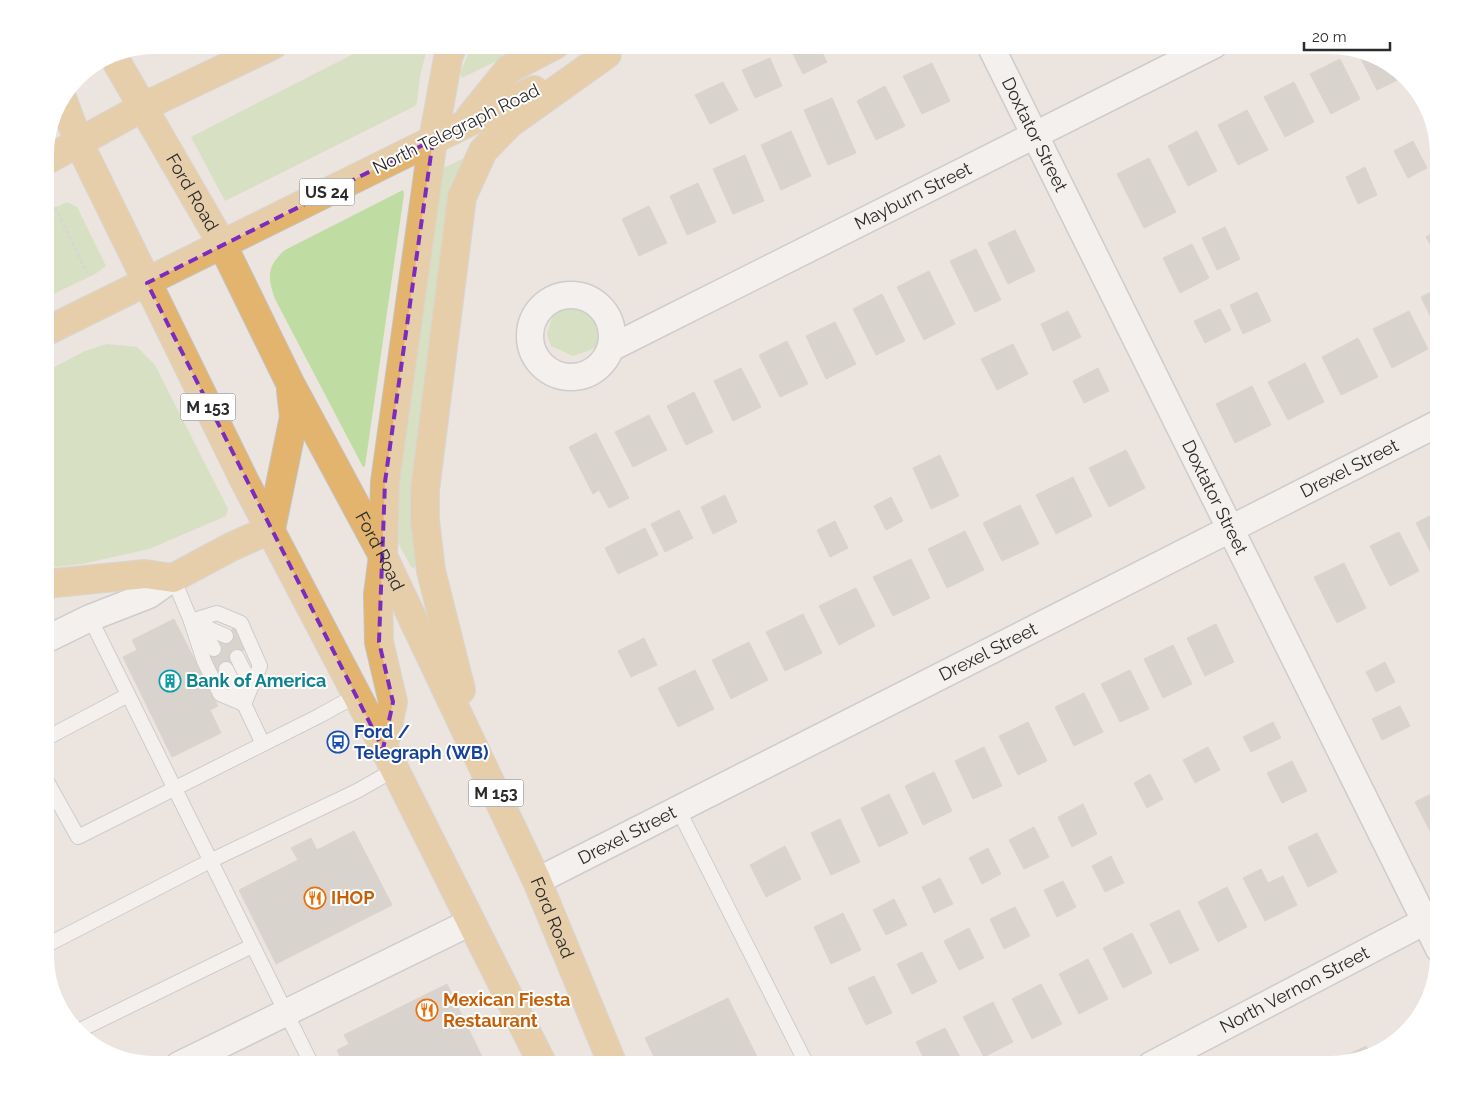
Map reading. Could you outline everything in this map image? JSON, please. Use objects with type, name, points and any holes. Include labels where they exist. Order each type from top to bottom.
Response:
[{"type":"main road","points":[[54,156],[144,107],[254,54]]},
{"type":"main road","points":[[388,759],[393,702],[379,642],[378,594],[383,556],[385,482],[433,140],[450,54]]},
{"type":"main road","points":[[464,124],[509,69],[538,54]]},
{"type":"main road","name":"North Telegraph Road","points":[[54,328],[608,54]]},
{"type":"main road","points":[[475,747],[431,571],[424,520],[425,490],[462,197],[483,151],[509,124],[610,54]]},
{"type":"main road","name":"Ford Road","points":[[116,61],[222,244],[290,383],[383,556],[475,747],[537,882],[609,1056]]},
{"type":"main road","name":"M 153","points":[[66,107],[79,143],[146,283],[241,474],[357,695],[538,1056]]},
{"type":"main road","points":[[54,583],[145,574],[173,578],[231,547],[271,529],[294,417],[290,383]]},
{"type":"street","name":"Doxtator Street","points":[[994,54],[1230,530],[1430,914]]},
{"type":"street","name":"Mayburn Street","points":[[611,348],[1196,54]]},
{"type":"street","name":"Drexel Street","points":[[537,882],[1430,428]]},
{"type":"street","points":[[54,636],[90,618],[149,595],[173,578]]},
{"type":"street","name":"North Vernon Street","points":[[1168,1056],[1430,919]]},
{"type":"street","points":[[197,1056],[471,922]]},
{"type":"lane","points":[[173,578],[191,621],[200,652],[220,694],[244,704]]},
{"type":"lane","points":[[191,621],[217,613],[241,623],[260,666],[244,704]]},
{"type":"lane","points":[[90,618],[307,1056]]},
{"type":"lane","points":[[191,621],[226,636]]},
{"type":"lane","points":[[191,621],[207,637],[214,649]]},
{"type":"lane","points":[[237,657],[247,677],[244,704]]},
{"type":"lane","points":[[226,669],[263,744]]},
{"type":"lane","points":[[54,734],[128,695]]},
{"type":"lane","points":[[54,794],[78,837],[357,695]]},
{"type":"lane","points":[[54,941],[210,861],[357,791],[388,759]]},
{"type":"lane","points":[[678,811],[802,1056]]},
{"type":"lane","points":[[85,1028],[252,946]]},
{"type":"path","points":[[55,207],[88,273]]},
{"type":"highlighted area","points":[[433,140],[385,482],[379,642],[393,702],[383,749],[147,283]]},
{"type":"green space","points":[[353,54],[426,54],[415,106],[225,201],[191,137]]},
{"type":"green space","points":[[468,54],[511,54],[462,78],[460,73]]},
{"type":"green space","points":[[462,159],[466,159],[415,567],[412,568],[393,534],[395,484],[439,170]]},
{"type":"green space","points":[[403,190],[404,194],[365,466],[363,467],[275,299],[270,272],[275,261],[285,250]]},
{"type":"green space","points":[[67,202],[77,207],[106,266],[95,274],[54,294],[54,208]]},
{"type":"green space","points":[[567,307],[586,308],[600,321],[607,329],[608,335],[602,344],[573,356],[551,346],[547,334],[554,312]]},
{"type":"green space","points":[[107,344],[137,347],[155,365],[228,509],[226,516],[149,549],[82,564],[54,567],[54,367],[85,351]]},
{"type":"building","points":[[793,54],[823,54],[827,62],[803,74]]},
{"type":"building","points":[[770,58],[782,86],[755,98],[742,70]]},
{"type":"building","points":[[1340,59],[1360,99],[1331,114],[1310,74]]},
{"type":"building","points":[[1361,59],[1374,64],[1398,80],[1377,90]]},
{"type":"building","points":[[932,63],[950,101],[922,114],[903,76]]},
{"type":"building","points":[[723,82],[738,110],[710,124],[695,95]]},
{"type":"building","points":[[1294,82],[1314,122],[1285,137],[1264,97]]},
{"type":"building","points":[[885,86],[905,126],[876,140],[857,101]]},
{"type":"building","points":[[832,98],[856,153],[828,165],[804,110]]},
{"type":"building","points":[[1247,110],[1268,150],[1238,165],[1218,125]]},
{"type":"building","points":[[791,131],[811,176],[781,190],[761,145]]},
{"type":"building","points":[[1197,131],[1217,171],[1188,186],[1168,146]]},
{"type":"building","points":[[1413,141],[1427,168],[1408,178],[1394,151]]},
{"type":"building","points":[[745,155],[764,201],[733,214],[713,169]]},
{"type":"building","points":[[1149,158],[1176,212],[1144,228],[1117,174]]},
{"type":"building","points":[[1365,167],[1377,195],[1358,204],[1346,177]]},
{"type":"building","points":[[698,183],[716,222],[687,235],[670,196]]},
{"type":"building","points":[[649,206],[667,243],[639,256],[622,219]]},
{"type":"building","points":[[1225,227],[1240,259],[1217,270],[1202,238]]},
{"type":"building","points":[[1015,230],[1035,271],[1008,284],[988,243]]},
{"type":"building","points":[[1430,235],[1430,244],[1426,237]]},
{"type":"building","points":[[1192,244],[1209,278],[1180,293],[1163,258]]},
{"type":"building","points":[[976,249],[1001,300],[975,312],[950,261]]},
{"type":"building","points":[[929,271],[955,324],[924,340],[897,287]]},
{"type":"building","points":[[1257,292],[1271,321],[1243,334],[1230,305]]},
{"type":"building","points":[[1430,292],[1430,316],[1421,297]]},
{"type":"building","points":[[882,294],[905,341],[876,355],[853,309]]},
{"type":"building","points":[[1220,309],[1231,330],[1205,343],[1194,321]]},
{"type":"building","points":[[1068,311],[1081,337],[1053,351],[1041,324]]},
{"type":"building","points":[[1409,311],[1428,349],[1392,368],[1373,329]]},
{"type":"building","points":[[835,322],[856,364],[826,379],[806,336]]},
{"type":"building","points":[[1358,338],[1378,377],[1341,395],[1322,357]]},
{"type":"building","points":[[787,341],[808,384],[780,397],[759,355]]},
{"type":"building","points":[[1013,344],[1028,374],[997,390],[981,359]]},
{"type":"building","points":[[1305,363],[1324,402],[1288,420],[1268,382]]},
{"type":"building","points":[[741,368],[761,407],[733,421],[714,381]]},
{"type":"building","points":[[1098,368],[1109,391],[1084,403],[1073,381]]},
{"type":"building","points":[[1252,386],[1271,425],[1235,443],[1216,404]]},
{"type":"building","points":[[694,392],[713,432],[686,445],[667,406]]},
{"type":"building","points":[[649,415],[667,450],[633,467],[615,432]]},
{"type":"building","points":[[596,433],[629,498],[609,508],[599,490],[593,494],[569,447]]},
{"type":"building","points":[[1126,450],[1145,488],[1109,507],[1089,468]]},
{"type":"building","points":[[940,455],[959,496],[931,509],[913,468]]},
{"type":"building","points":[[1073,477],[1092,516],[1056,534],[1036,495]]},
{"type":"building","points":[[725,495],[737,522],[713,534],[701,507]]},
{"type":"building","points":[[891,497],[903,521],[886,530],[874,506]]},
{"type":"building","points":[[1020,505],[1039,544],[1002,561],[983,523]]},
{"type":"building","points":[[679,510],[693,538],[665,552],[651,524]]},
{"type":"building","points":[[1430,516],[1430,551],[1416,523]]},
{"type":"building","points":[[835,521],[848,548],[830,557],[817,530]]},
{"type":"building","points":[[645,528],[658,555],[618,574],[605,548]]},
{"type":"building","points":[[965,531],[984,570],[947,588],[928,549]]},
{"type":"building","points":[[1399,532],[1419,571],[1390,586],[1370,546]]},
{"type":"building","points":[[911,559],[930,598],[893,616],[873,577]]},
{"type":"building","points":[[1344,563],[1366,608],[1337,623],[1314,577]]},
{"type":"building","points":[[856,588],[875,626],[839,645],[819,606]]},
{"type":"building","points":[[803,614],[822,653],[785,671],[766,632]]},
{"type":"building","name":"Bank of America","points":[[174,619],[218,706],[210,710],[221,733],[172,757],[123,657],[137,650],[132,640]]},
{"type":"building","points":[[1216,624],[1234,662],[1205,676],[1187,638]]},
{"type":"building","points":[[236,625],[246,647],[216,681],[208,657]]},
{"type":"building","points":[[644,638],[657,665],[631,677],[618,651]]},
{"type":"building","points":[[749,642],[768,680],[731,699],[712,660]]},
{"type":"building","points":[[1173,645],[1192,684],[1163,698],[1144,659]]},
{"type":"building","points":[[1385,662],[1395,682],[1376,692],[1366,672]]},
{"type":"building","points":[[695,670],[714,709],[678,727],[658,688]]},
{"type":"building","points":[[1130,670],[1149,709],[1120,722],[1101,684]]},
{"type":"building","points":[[1084,693],[1103,732],[1074,746],[1055,707]]},
{"type":"building","points":[[1400,706],[1410,726],[1382,740],[1372,719]]},
{"type":"building","points":[[1028,722],[1047,761],[1018,775],[999,736]]},
{"type":"building","points":[[1273,722],[1281,738],[1251,752],[1243,737]]},
{"type":"building","points":[[984,747],[1002,786],[973,799],[955,761]]},
{"type":"building","points":[[1208,747],[1220,770],[1195,783],[1183,760]]},
{"type":"building","points":[[1292,761],[1307,791],[1282,803],[1267,773]]},
{"type":"building","points":[[934,772],[952,811],[923,825],[905,786]]},
{"type":"building","points":[[1150,774],[1163,799],[1147,808],[1134,783]]},
{"type":"building","points":[[889,794],[908,833],[879,847],[861,808]]},
{"type":"building","points":[[1430,794],[1430,831],[1415,802]]},
{"type":"building","points":[[1083,804],[1097,834],[1072,847],[1058,817]]},
{"type":"building","points":[[840,819],[860,862],[831,875],[811,833]]},
{"type":"building","points":[[1034,827],[1049,857],[1024,869],[1009,840]]},
{"type":"building","name":"IHOP","points":[[354,831],[392,905],[276,964],[239,890],[298,860],[291,848],[311,838],[317,850]]},
{"type":"building","points":[[1317,833],[1337,872],[1308,887],[1288,847]]},
{"type":"building","points":[[785,846],[801,879],[766,897],[750,865]]},
{"type":"building","points":[[988,848],[1001,874],[982,884],[969,858]]},
{"type":"building","points":[[1111,856],[1124,883],[1105,892],[1092,866]]},
{"type":"building","points":[[1261,869],[1268,883],[1283,876],[1297,905],[1265,921],[1243,878]]},
{"type":"building","points":[[940,878],[953,904],[934,913],[922,887]]},
{"type":"building","points":[[1063,881],[1076,907],[1057,917],[1044,890]]},
{"type":"building","points":[[1227,887],[1247,927],[1218,942],[1198,902]]},
{"type":"building","points":[[894,899],[907,925],[886,935],[873,910]]},
{"type":"building","points":[[1015,907],[1030,936],[1004,949],[990,919]]},
{"type":"building","points":[[1179,910],[1199,950],[1170,964],[1150,924]]},
{"type":"building","points":[[843,913],[861,950],[831,964],[814,927]]},
{"type":"building","points":[[969,928],[984,958],[959,970],[944,941]]},
{"type":"building","points":[[1132,933],[1152,973],[1123,988],[1103,948]]},
{"type":"building","points":[[922,952],[937,982],[912,994],[897,964]]},
{"type":"building","points":[[1088,959],[1108,999],[1079,1014],[1059,974]]},
{"type":"building","points":[[874,976],[892,1013],[866,1025],[848,988]]},
{"type":"building","name":"Mexican Fiesta Restaurant","points":[[447,984],[482,1056],[340,1056],[337,1050],[349,1044],[344,1035]]},
{"type":"building","points":[[1041,984],[1062,1024],[1032,1039],[1012,999]]},
{"type":"building","points":[[728,998],[757,1056],[654,1056],[645,1038]]},
{"type":"building","points":[[993,1002],[1013,1042],[983,1056],[963,1017]]},
{"type":"building","points":[[945,1028],[959,1056],[923,1056],[916,1042]]},
{"type":"building","points":[[1366,1046],[1368,1049],[1362,1051],[1349,1054]]},
{"type":"place","name":"Bank of America","points":[[170,681]]},
{"type":"place","name":"Ford / Telegraph (WB)","points":[[338,742]]},
{"type":"place","name":"IHOP","points":[[315,898]]},
{"type":"place","name":"Mexican Fiesta Restaurant","points":[[427,1010]]}]
